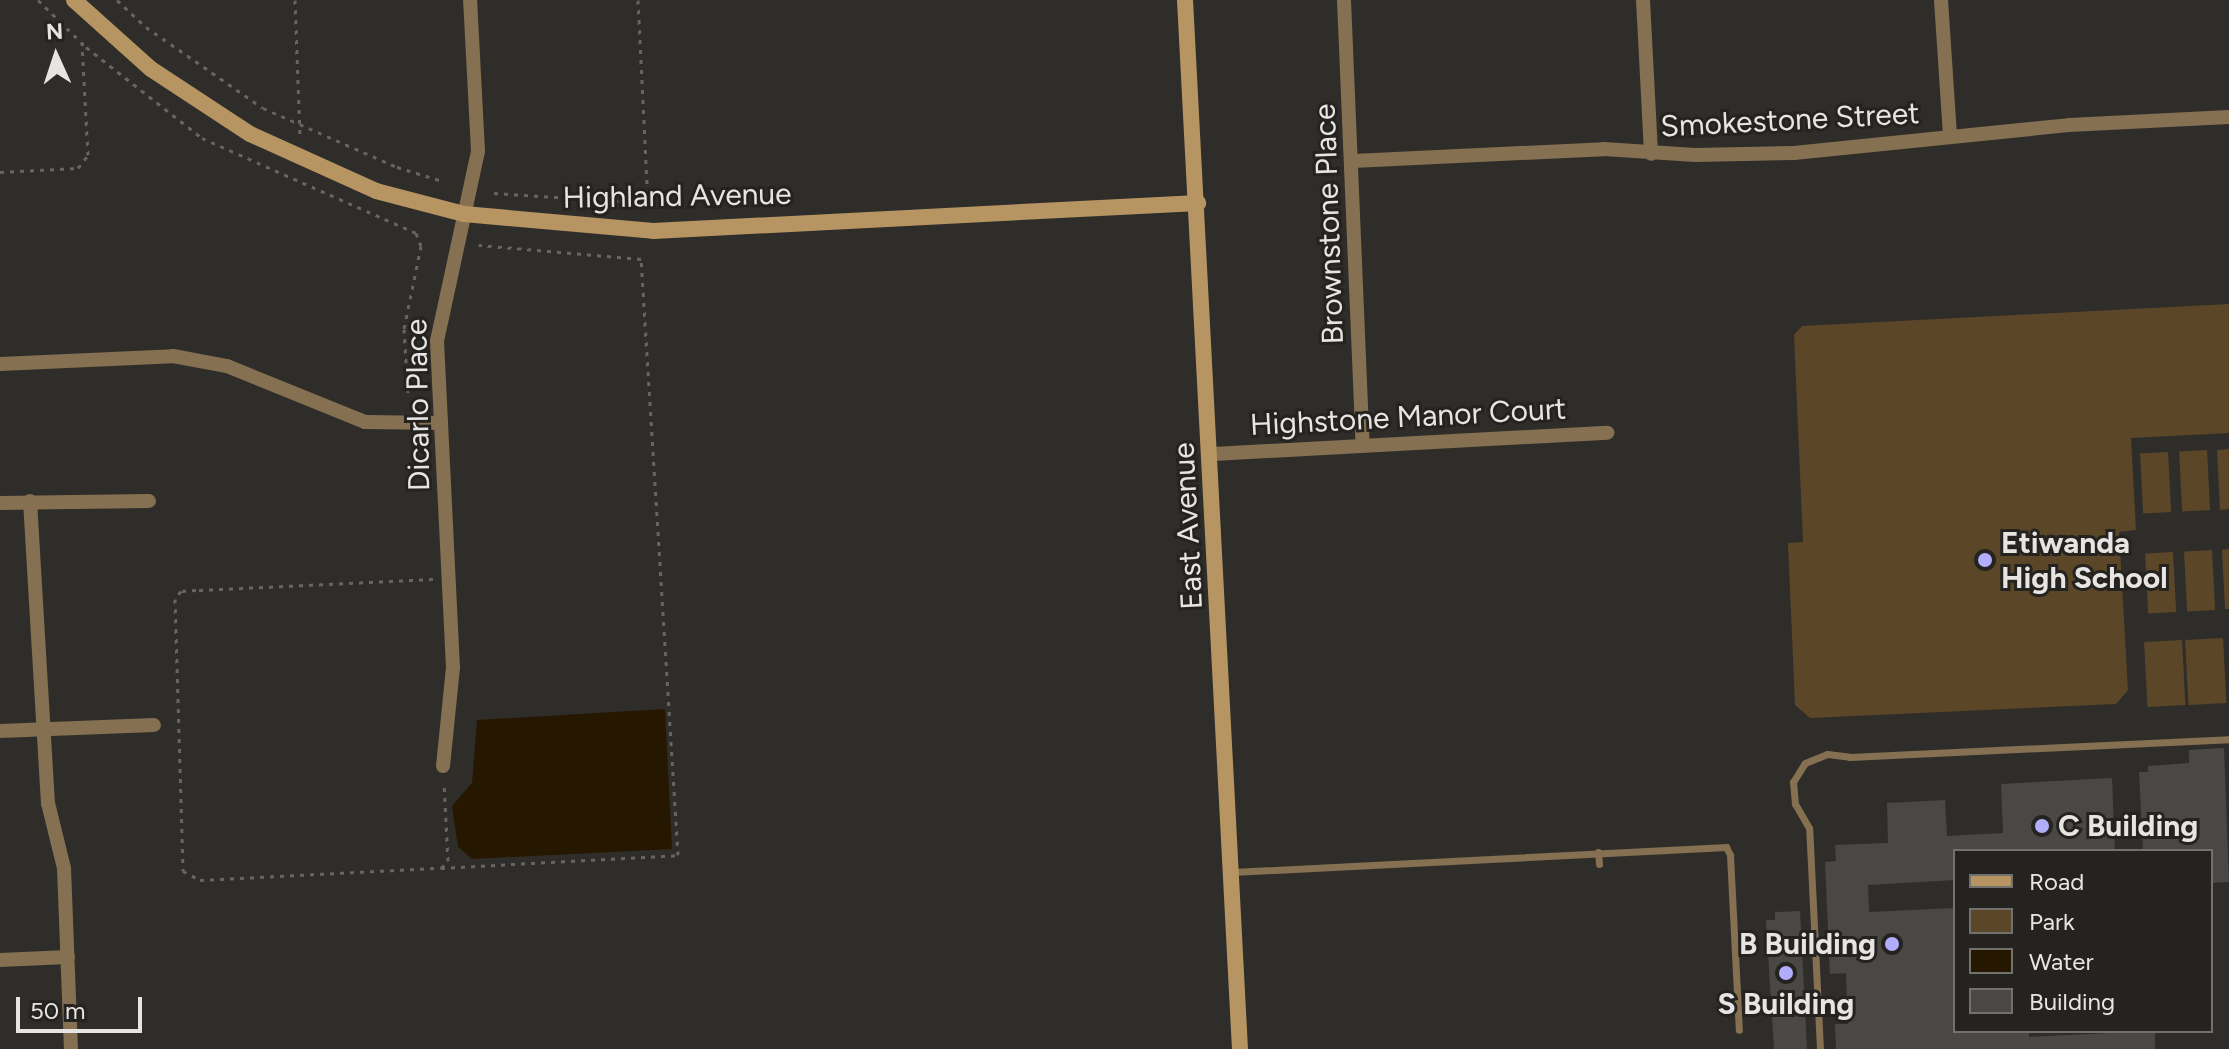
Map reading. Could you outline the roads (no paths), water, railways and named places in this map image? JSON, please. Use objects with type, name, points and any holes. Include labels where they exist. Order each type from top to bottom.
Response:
[{"type":"street","name":"Highland Avenue","points":[[74,0],[151,69],[250,134],[376,191],[464,214],[653,231],[1198,203]]},
{"type":"street","name":"Dicarlo Place","points":[[443,766],[453,668],[437,341],[478,151],[470,0]]},
{"type":"street","name":"East Avenue","points":[[1185,0],[1213,454],[1240,1049]]},
{"type":"street","name":"Brownstone Place","points":[[1344,0],[1363,446]]},
{"type":"street","points":[[1643,0],[1651,154]]},
{"type":"street","points":[[1941,0],[1950,136]]},
{"type":"street","name":"Smokestone Street","points":[[1353,161],[1604,149],[1651,154],[1794,153],[1950,136],[2229,117]]},
{"type":"street","points":[[0,364],[173,356],[227,366],[365,422],[441,423]]},
{"type":"street","name":"Highstone Manor Court","points":[[1213,454],[1607,433]]},
{"type":"street","points":[[30,501],[43,729],[54,844],[64,868],[71,1049]]},
{"type":"street","points":[[0,503],[149,501]]},
{"type":"street","points":[[0,731],[154,725]]},
{"type":"street","points":[[0,960],[68,957]]},
{"type":"lane","points":[[1820,1049],[1809,828],[1795,804],[1793,782],[1805,763],[1827,754],[1850,757],[2229,739]]},
{"type":"lane","points":[[1233,872],[1726,847],[1739,1030]]},
{"type":"lane","points":[[1598,852],[1599,864]]},
{"type":"water","points":[[665,709],[672,849],[472,859],[458,847],[452,806],[472,783],[477,720]]},
{"type":"place","name":"Etiwanda High School","points":[[1985,560]]},
{"type":"place","name":"C Building","points":[[2042,826]]},
{"type":"place","name":"B Building","points":[[1892,944]]},
{"type":"place","name":"S Building","points":[[1786,973]]}]
